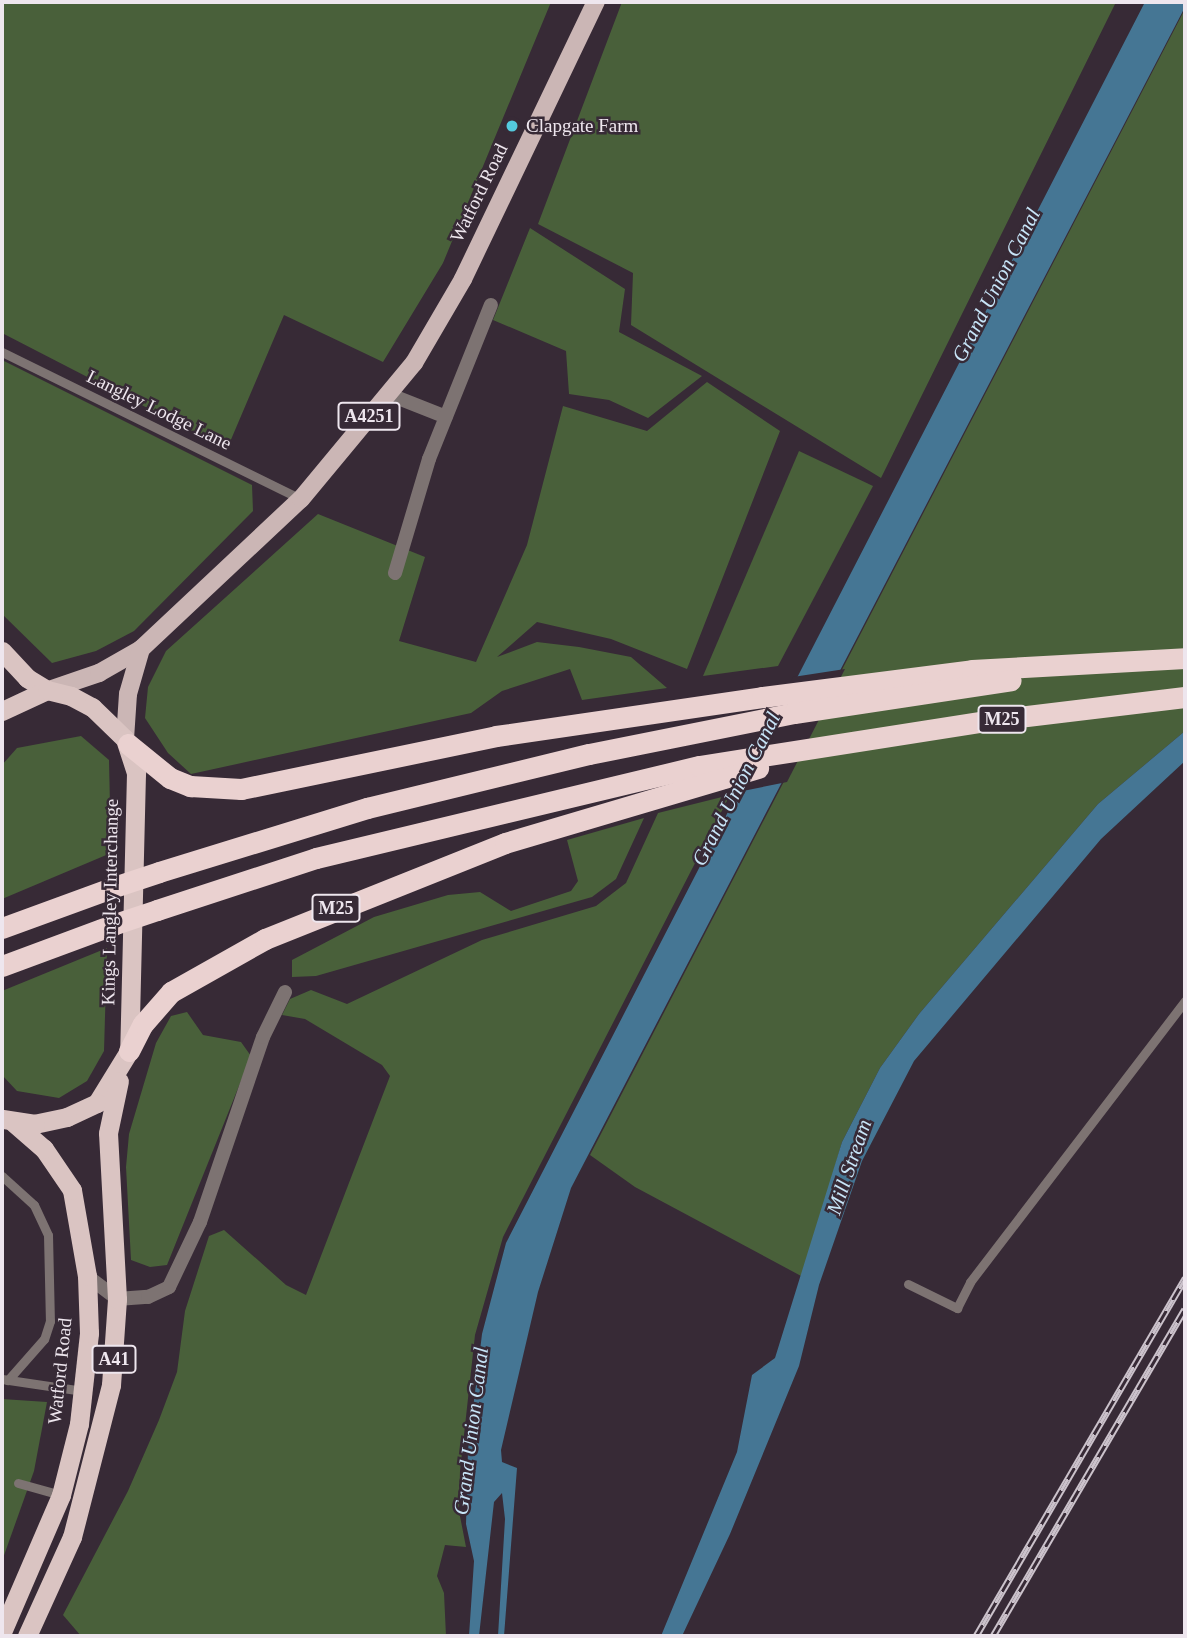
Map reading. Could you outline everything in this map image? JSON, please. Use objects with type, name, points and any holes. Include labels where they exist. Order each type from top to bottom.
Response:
[{"type":"highway","points":[[2,651],[27,678],[92,707],[126,742]]},
{"type":"highway","name":"M25","points":[[126,742],[170,778],[213,791],[276,783],[496,736],[596,721],[972,670],[1096,666],[1185,658]]},
{"type":"highway","name":"M25","points":[[2,929],[159,872],[367,808],[589,754],[794,713],[1096,666]]},
{"type":"highway","points":[[2,711],[49,690]]},
{"type":"highway","name":"M25","points":[[2,967],[114,924],[316,858],[585,791],[699,766],[986,721],[1185,697]]},
{"type":"highway","name":"Kings Langley Interchange","points":[[125,1060],[136,773],[126,742]]},
{"type":"highway","name":"M25","points":[[125,1060],[150,1014],[171,992],[265,939],[505,843],[820,748]]},
{"type":"highway","points":[[8,1121],[44,1122],[82,1111],[97,1103],[125,1060]]},
{"type":"highway","name":"A41","points":[[27,1636],[72,1537],[97,1450],[111,1385],[117,1298],[108,1133],[125,1060]]},
{"type":"highway","name":"Watford Road","points":[[2,1632],[36,1562],[61,1495],[83,1391],[89,1333],[87,1276],[72,1190],[44,1149],[8,1121]]},
{"type":"main road","name":"Watford Road","points":[[49,690],[99,673],[141,649],[301,499],[414,363],[463,279],[596,2]]},
{"type":"main road","points":[[126,742],[128,694],[141,649]]},
{"type":"street","points":[[395,573],[446,417],[491,305]]},
{"type":"street","points":[[388,394],[446,417]]},
{"type":"street","points":[[87,1276],[117,1298],[160,1293],[177,1274],[230,1143],[263,1037],[285,992]]},
{"type":"lane","name":"Langley Lodge Lane","points":[[2,352],[301,499]]},
{"type":"lane","points":[[908,1284],[957,1308],[970,1282],[1185,1002]]},
{"type":"lane","points":[[2,1176],[34,1205],[48,1236],[50,1321],[44,1339],[5,1379]]},
{"type":"lane","points":[[5,1379],[83,1391]]},
{"type":"lane","points":[[18,1483],[61,1495]]},
{"type":"green space","points":[[2,2],[551,2],[443,263],[383,362],[284,315],[227,449],[2,333]]},
{"type":"green space","points":[[622,2],[1116,2],[881,478],[631,325],[633,273],[538,224]]},
{"type":"green space","points":[[1185,9],[1185,731],[1098,804],[919,1014],[880,1068],[842,1142],[803,1277],[635,1187],[590,1155]]},
{"type":"green space","points":[[530,228],[625,289],[619,332],[702,376],[648,418],[609,400],[569,394],[566,351],[493,320]]},
{"type":"green space","points":[[2,360],[252,485],[253,511],[134,631],[96,651],[52,663],[2,614]]},
{"type":"green space","points":[[707,382],[780,431],[687,669],[611,639],[537,622],[497,657],[537,642],[579,647],[631,657],[667,688],[582,700],[570,669],[502,691],[471,713],[191,774],[168,753],[145,718],[148,687],[166,651],[318,514],[425,557],[399,641],[476,662],[527,545],[563,406],[647,431]]},
{"type":"green space","points":[[799,451],[873,486],[778,666],[703,676]]},
{"type":"green space","points":[[81,736],[109,760],[111,853],[2,899],[2,765],[17,748]]},
{"type":"green space","points":[[730,795],[503,1237],[475,1335],[460,1471],[459,1511],[466,1547],[445,1545],[437,1576],[444,1593],[446,1636],[81,1636],[63,1615],[128,1491],[159,1420],[177,1372],[185,1311],[209,1236],[224,1230],[286,1285],[306,1295],[390,1076],[382,1065],[305,1019],[282,1015],[290,999],[311,990],[347,1004],[482,940],[596,906],[626,883],[658,813]]},
{"type":"green space","points":[[644,818],[616,879],[592,897],[316,976],[292,977],[292,960],[374,917],[448,895],[480,892],[511,911],[571,891],[578,881],[567,840]]},
{"type":"green space","points":[[107,948],[104,1051],[87,1081],[59,1098],[17,1091],[2,1075],[2,991]]},
{"type":"green space","points":[[187,1012],[203,1035],[241,1042],[251,1056],[167,1265],[150,1267],[131,1260],[126,1167],[129,1134],[156,1043],[171,1016]]},
{"type":"green space","points":[[2,1399],[47,1402],[34,1471],[2,1561]]},
{"type":"water","name":"Grand Union Canal","points":[[1145,2],[1185,2],[1185,7],[571,1188],[538,1292],[501,1450],[502,1462],[517,1468],[504,1636],[498,1636],[505,1519],[502,1493],[494,1502],[479,1636],[469,1636],[474,1561],[466,1524],[468,1450],[482,1334],[506,1243]]},
{"type":"water","name":"Mill Stream","points":[[1185,731],[1185,761],[1101,839],[914,1061],[862,1161],[819,1285],[799,1366],[730,1534],[682,1636],[661,1636],[737,1452],[752,1375],[775,1358],[842,1142],[880,1068],[919,1014],[1098,804]]},
{"type":"pier","points":[[845,669],[787,782],[733,793],[793,677]]},
{"type":"railway","points":[[976,1636],[1185,1278]]},
{"type":"railway","points":[[993,1636],[1185,1309]]},
{"type":"place","name":"Clapgate Farm","points":[[512,126]]}]
